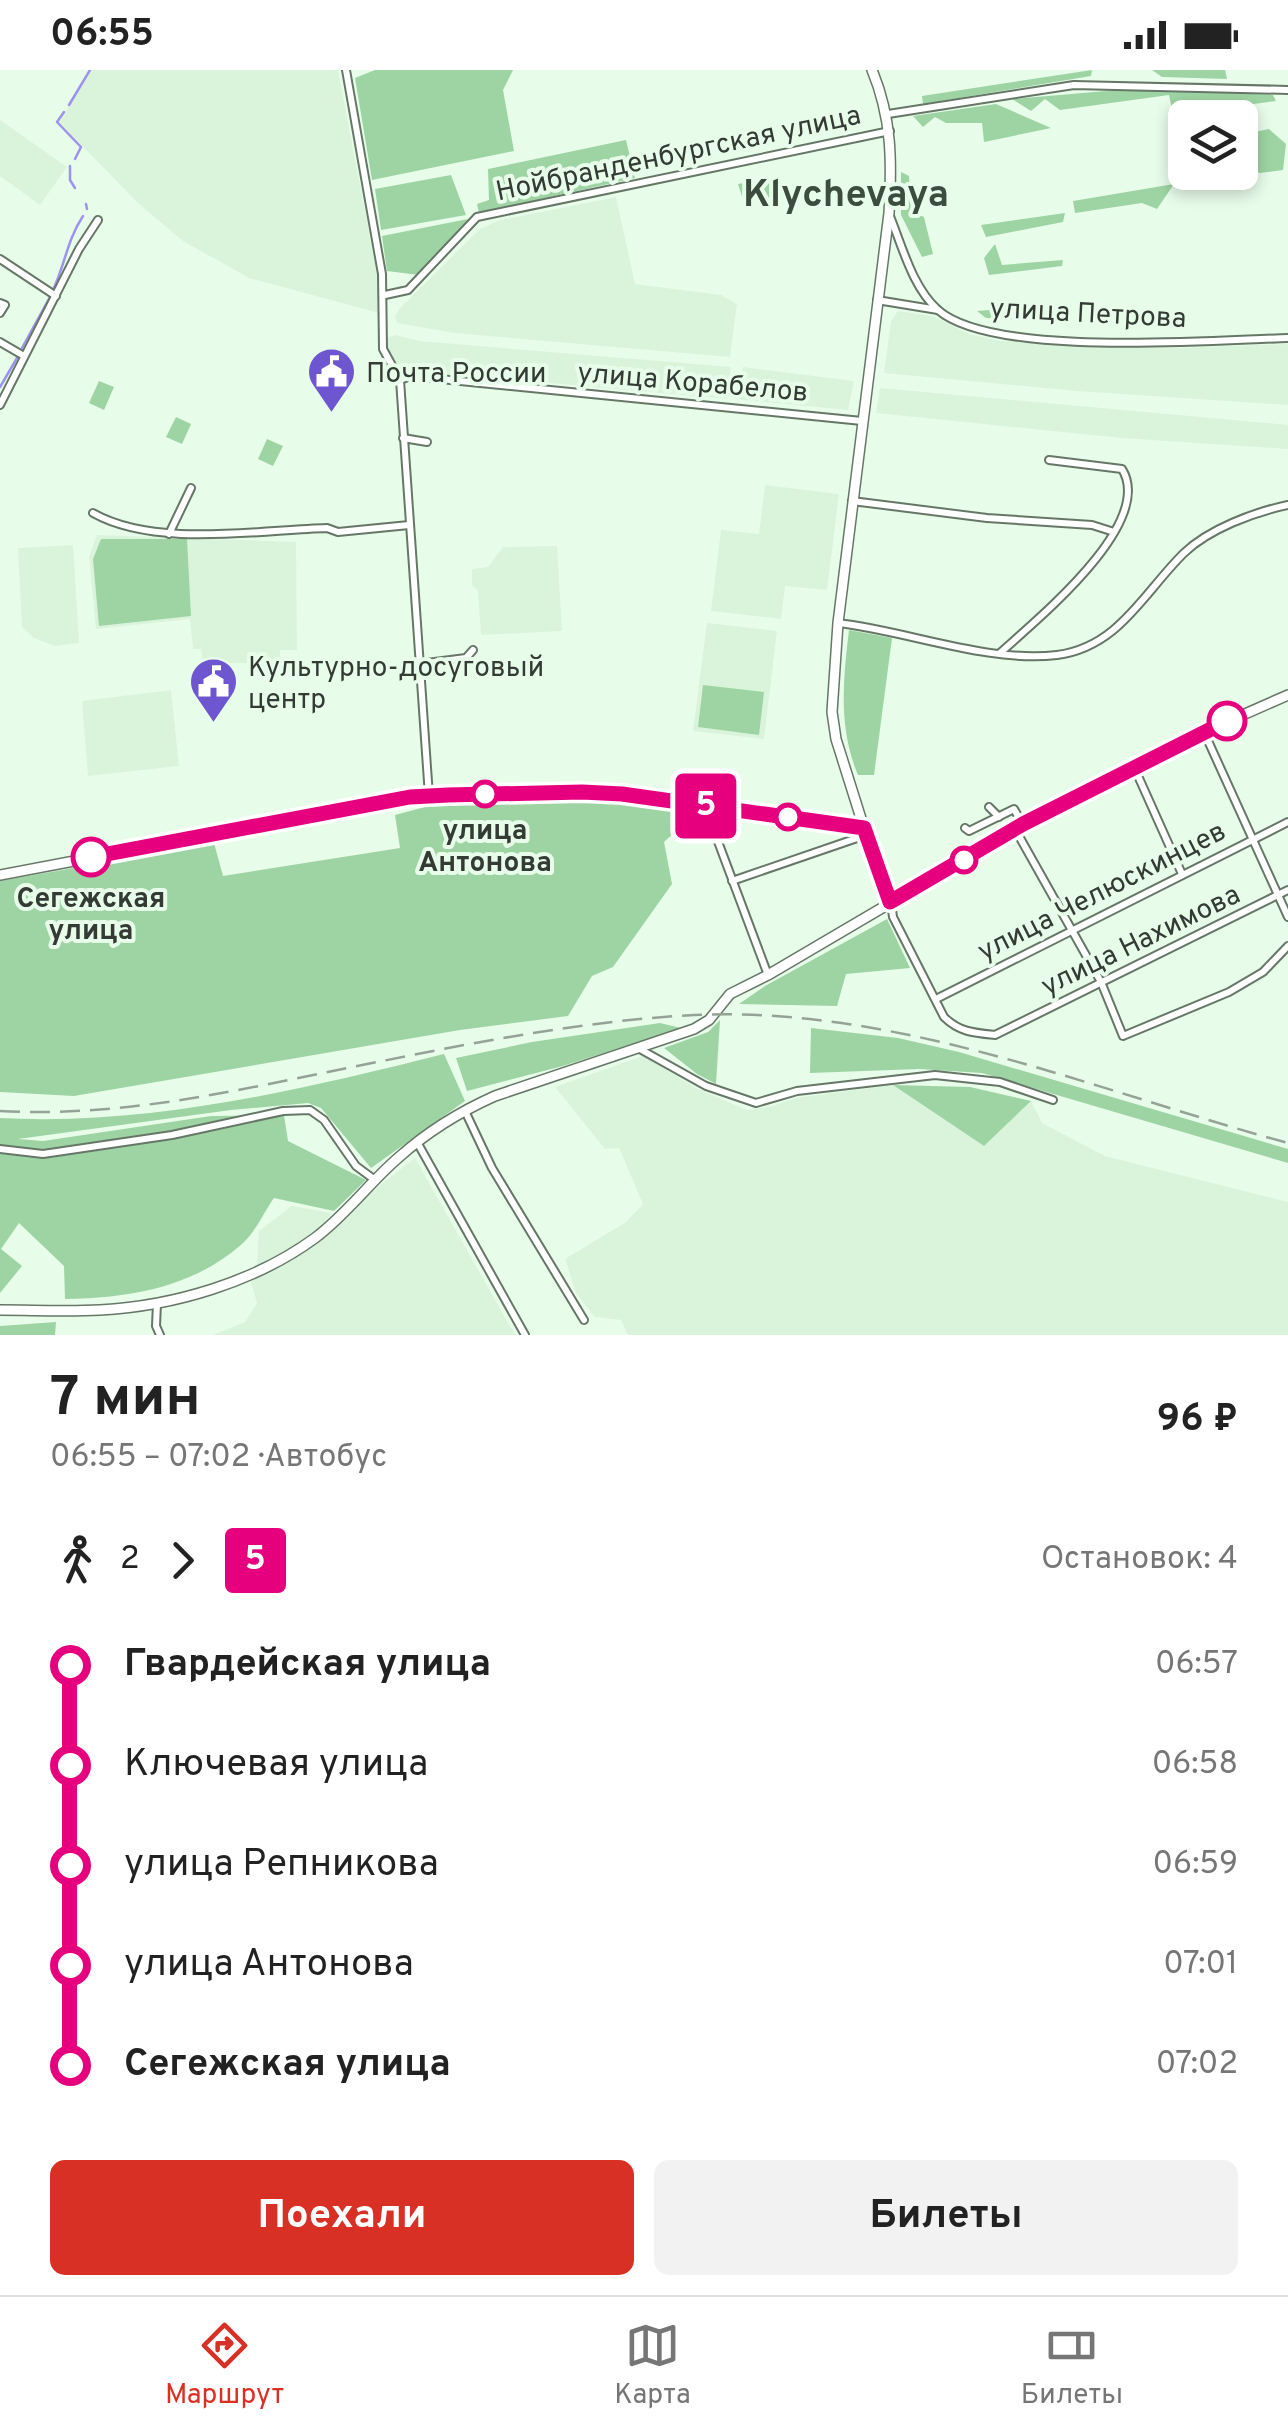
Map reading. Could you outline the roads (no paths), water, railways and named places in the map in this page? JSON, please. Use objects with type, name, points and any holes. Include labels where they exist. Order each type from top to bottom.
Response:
[{"type":"main road","points":[[872,70],[888,114],[889,213],[838,623],[832,712],[836,739],[890,902]]},
{"type":"main road","points":[[0,1310],[101,1310],[158,1303],[205,1291],[260,1270],[315,1238],[417,1142],[464,1110],[694,1029],[708,1020],[730,994],[768,976],[1019,827],[1204,732],[1288,694]]},
{"type":"main road","points":[[0,874],[429,796],[582,792],[705,806],[865,832]]},
{"type":"street","points":[[346,70],[385,296],[383,349],[400,380],[429,796]]},
{"type":"street","name":"Нойбранденбургская улица","points":[[888,114],[1074,85],[1288,90]]},
{"type":"street","name":"Нойбранденбургская улица","points":[[385,296],[408,290],[477,218],[890,131]]},
{"type":"street","points":[[889,213],[913,272],[939,311]]},
{"type":"street","points":[[0,405],[53,294],[98,220]]},
{"type":"street","points":[[0,259],[53,294]]},
{"type":"street","name":"улица Петрова","points":[[877,300],[939,311],[982,332],[999,335],[1150,342],[1288,338]]},
{"type":"street","points":[[0,303],[4,305],[0,313]]},
{"type":"street","points":[[0,342],[24,356]]},
{"type":"street","name":"улица Корабелов","points":[[400,380],[410,376],[862,421]]},
{"type":"street","points":[[403,438],[427,442]]},
{"type":"street","points":[[1000,653],[1084,574],[1114,532],[1124,510],[1127,490],[1122,470],[1049,460]]},
{"type":"street","points":[[169,534],[191,488]]},
{"type":"street","points":[[852,501],[987,518],[1092,525],[1114,532]]},
{"type":"street","points":[[838,623],[1000,653],[1061,654],[1102,641],[1127,620],[1186,550],[1234,523],[1288,505]]},
{"type":"street","points":[[93,513],[108,522],[169,534],[327,528],[338,532],[409,525]]},
{"type":"street","points":[[420,664],[466,658],[473,650]]},
{"type":"street","points":[[1204,732],[1288,917]]},
{"type":"street","points":[[1134,767],[1182,874]]},
{"type":"street","points":[[705,806],[768,976]]},
{"type":"street","points":[[989,806],[999,817]]},
{"type":"street","points":[[966,828],[969,832],[1014,809],[1019,827],[1102,982],[1122,1036],[1229,992],[1264,972],[1288,946]]},
{"type":"street","name":"улица Челюскинцев","points":[[936,1000],[1288,822]]},
{"type":"street","points":[[732,881],[865,832]]},
{"type":"street","name":"улица Нахимова","points":[[936,1000],[944,1017],[955,1027],[995,1035],[1288,890]]},
{"type":"street","points":[[890,902],[893,917],[936,1000]]},
{"type":"street","points":[[637,1048],[706,1086],[756,1103],[797,1091],[935,1075],[1000,1082],[1053,1100]]},
{"type":"street","points":[[0,1149],[43,1154],[172,1135],[283,1111],[310,1110],[324,1120],[356,1166],[375,1180]]},
{"type":"street","points":[[464,1110],[492,1168],[584,1320]]},
{"type":"street","points":[[417,1142],[524,1335]]},
{"type":"street","points":[[158,1303],[156,1326],[160,1335]]},
{"type":"waterway","points":[[69,105],[90,70]]},
{"type":"waterway","points":[[64,112],[57,122],[81,147],[75,159]]},
{"type":"waterway","points":[[70,166],[70,180],[75,188]]},
{"type":"waterway","points":[[86,204],[87,209]]},
{"type":"waterway","points":[[53,290],[83,216]]},
{"type":"waterway","points":[[22,348],[50,297]]},
{"type":"waterway","points":[[0,387],[17,358]]},
{"type":"railway","points":[[0,1111],[68,1111],[169,1102],[588,1025],[694,1015],[771,1016],[846,1024],[995,1056],[1288,1143]]},
{"type":"place","name":"Почта России","points":[[331,414]]},
{"type":"place","name":"Культурно-досуговый центр","points":[[213,724]]},
{"type":"place","name":"улица Антонова","points":[[485,794]]},
{"type":"place","name":"Сегежская улица","points":[[91,857]]},
{"type":"district","name":"Klychevaya","points":[[846,193]]}]
